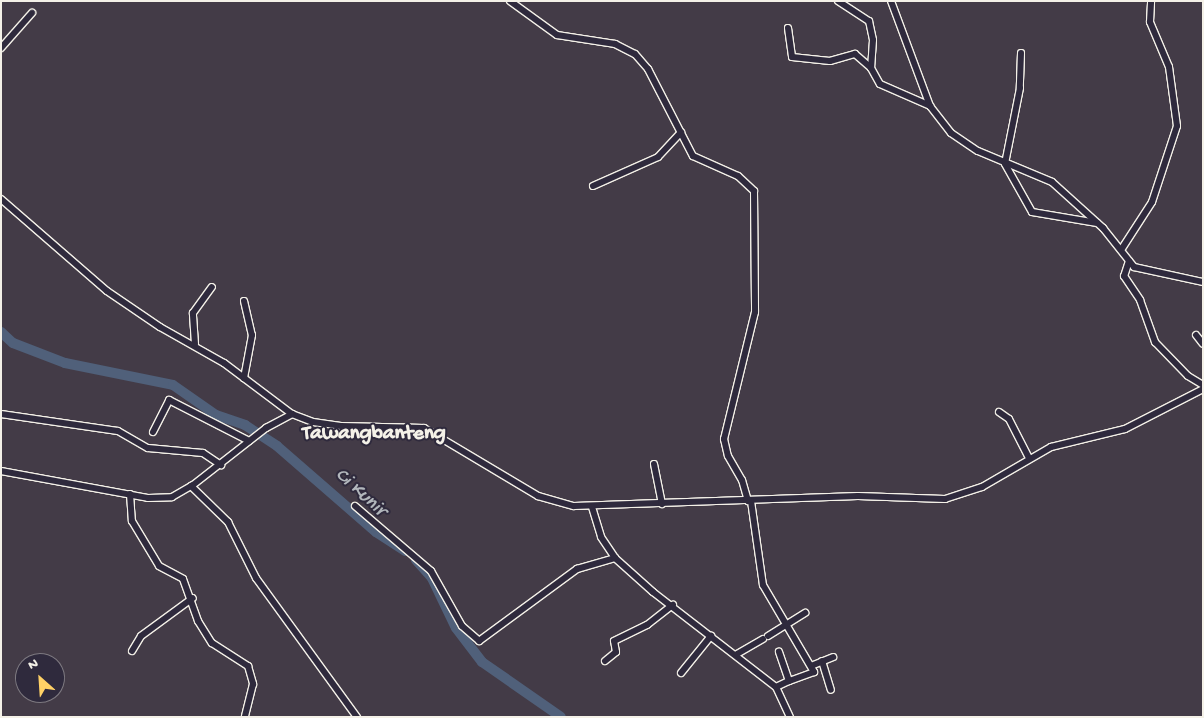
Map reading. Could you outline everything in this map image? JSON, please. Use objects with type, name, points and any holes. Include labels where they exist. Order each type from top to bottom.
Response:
[{"type":"street","points":[[510,1],[557,35],[615,44],[635,54],[648,69],[697,160],[743,179],[756,198],[755,312],[724,439],[728,456],[742,480],[750,501],[763,586],[785,626],[811,666],[812,676],[776,687]]},
{"type":"street","points":[[838,1],[869,21],[871,68]]},
{"type":"street","points":[[890,1],[930,106],[951,132],[1005,164],[1052,182],[1098,223],[1129,261],[1141,270],[1203,282]]},
{"type":"street","points":[[1121,250],[1152,202],[1177,126],[1169,66],[1150,22],[1151,1]]},
{"type":"street","points":[[1,48],[32,13]]},
{"type":"street","points":[[788,28],[792,57],[830,61],[855,54],[871,68],[888,90],[930,106]]},
{"type":"street","points":[[1021,53],[1020,88],[1005,164],[1032,212],[1070,215],[1098,223]]},
{"type":"street","points":[[593,186],[658,156],[681,132]]},
{"type":"street","points":[[1,198],[107,291],[160,328],[195,344],[292,414],[341,426],[424,428],[538,496],[558,503],[592,507],[858,496],[945,499],[982,487],[1029,458],[1051,447],[1125,429],[1202,390],[1155,342],[1140,300],[1124,276],[1129,261]]},
{"type":"street","points":[[195,344],[193,313],[212,287]]},
{"type":"street","points":[[244,300],[252,335],[244,378]]},
{"type":"street","points":[[1196,335],[1203,344]]},
{"type":"street","points":[[153,432],[165,402],[171,400],[251,439]]},
{"type":"street","points":[[999,412],[1009,419],[1029,458]]},
{"type":"street","points":[[1,414],[118,431],[148,448],[203,453],[221,465]]},
{"type":"street","points":[[1,471],[130,494],[172,497],[221,465],[266,428],[292,414]]},
{"type":"street","points":[[654,464],[662,504]]},
{"type":"street","points":[[191,486],[228,522],[261,585],[355,716]]},
{"type":"street","points":[[130,494],[129,514],[159,566],[183,579],[192,598],[198,621],[212,643],[250,671],[253,684],[245,717]]},
{"type":"street","points":[[355,506],[426,565],[462,626],[479,642],[577,569],[615,558]]},
{"type":"street","points":[[592,507],[600,537],[615,558],[776,687],[790,717]]},
{"type":"street","points":[[132,651],[141,636],[192,598]]},
{"type":"street","points":[[605,661],[616,652],[614,641],[648,625],[673,605]]},
{"type":"street","points":[[737,654],[805,613]]},
{"type":"street","points":[[681,673],[711,636]]},
{"type":"street","points":[[779,652],[789,682]]},
{"type":"street","points":[[811,666],[833,657]]},
{"type":"street","points":[[822,662],[831,690]]},
{"type":"waterway","name":"Ci Kunir","points":[[1,332],[13,343],[65,363],[173,385],[216,415],[245,425],[277,446],[376,532],[405,551]]},
{"type":"waterway","name":"Ci Kunir","points":[[416,560],[432,578],[456,628],[482,662],[561,717]]},
{"type":"district","name":"Tawangbanteng","points":[[374,435]]}]
